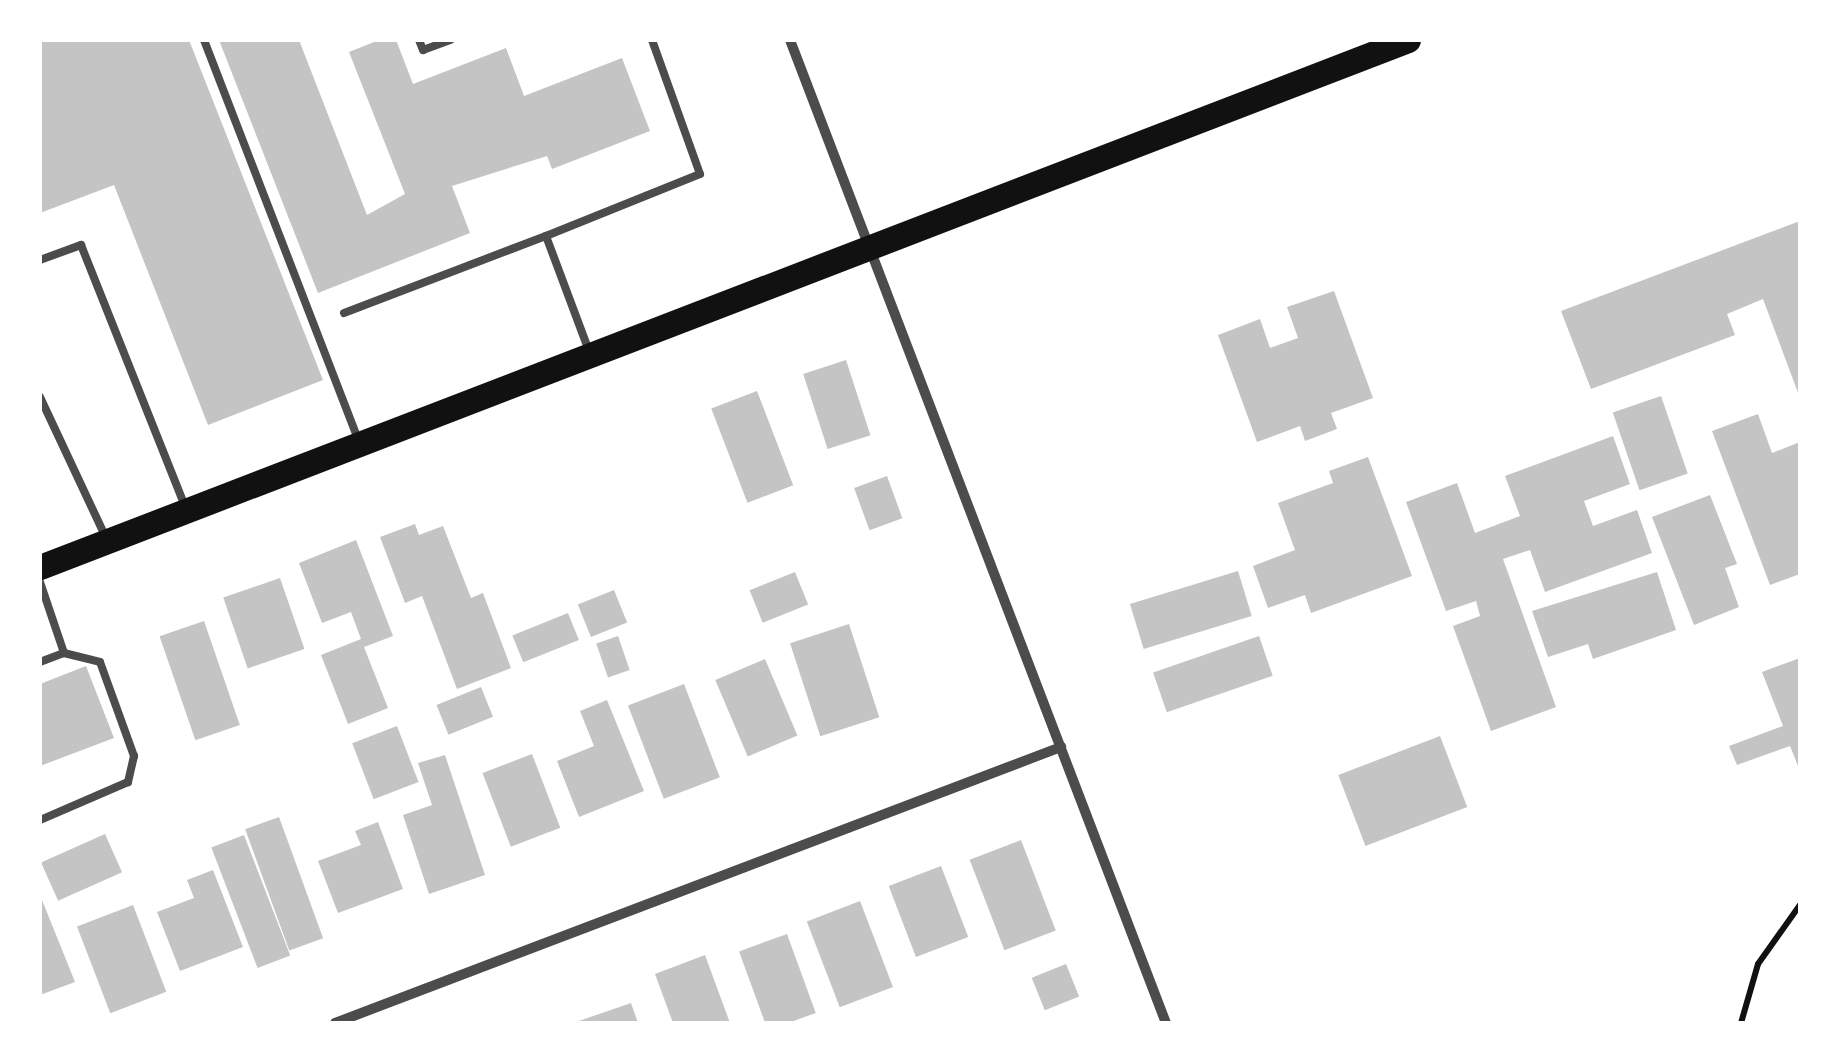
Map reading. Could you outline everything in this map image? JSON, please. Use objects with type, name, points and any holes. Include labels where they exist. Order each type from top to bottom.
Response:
[{"type":"main road","points":[[40,568],[868,245],[1408,40]]},
{"type":"street","points":[[790,40],[1166,1023]]},
{"type":"street","points":[[336,1023],[1061,747]]},
{"type":"lane","points":[[204,40],[360,444]]},
{"type":"lane","points":[[419,40],[423,50],[450,40]]},
{"type":"lane","points":[[344,313],[700,174],[652,40]]},
{"type":"lane","points":[[546,236],[590,354]]},
{"type":"lane","points":[[40,260],[80,245],[187,512]]},
{"type":"lane","points":[[40,397],[107,542]]},
{"type":"lane","points":[[40,582],[64,653]]},
{"type":"lane","points":[[40,662],[64,653],[100,662],[134,769],[128,782],[40,820]]},
{"type":"path","points":[[1740,1023],[1758,964],[1800,905]]},
{"type":"building","points":[[40,40],[189,40],[323,380],[208,425],[114,185],[40,213]]},
{"type":"building","points":[[219,40],[299,40],[367,215],[405,194],[349,52],[379,40],[396,40],[413,84],[506,48],[524,96],[622,58],[650,131],[552,169],[547,156],[452,186],[470,233],[318,293]]},
{"type":"building","points":[[1800,221],[1800,398],[1763,299],[1727,314],[1735,335],[1591,389],[1561,311]]},
{"type":"building","points":[[1334,291],[1373,398],[1331,413],[1337,429],[1305,441],[1300,426],[1257,442],[1218,335],[1260,319],[1270,348],[1298,338],[1287,307]]},
{"type":"building","points":[[846,360],[870,435],[828,449],[803,374]]},
{"type":"building","points":[[757,391],[793,485],[747,503],[711,409]]},
{"type":"building","points":[[1661,396],[1688,474],[1639,490],[1613,413]]},
{"type":"building","points":[[1758,414],[1772,453],[1800,442],[1800,574],[1770,585],[1712,431]]},
{"type":"building","points":[[1613,436],[1630,484],[1584,501],[1593,526],[1637,510],[1652,553],[1545,592],[1530,550],[1503,559],[1556,707],[1491,731],[1453,626],[1480,616],[1476,601],[1446,611],[1406,502],[1457,483],[1475,533],[1520,516],[1505,476]]},
{"type":"building","points":[[1368,457],[1412,576],[1311,613],[1305,595],[1268,608],[1253,566],[1295,550],[1278,503],[1333,483],[1329,471]]},
{"type":"building","points":[[887,476],[902,518],[870,530],[854,488]]},
{"type":"building","points":[[1710,495],[1737,564],[1725,568],[1739,607],[1694,625],[1652,517]]},
{"type":"building","points":[[415,524],[419,535],[443,526],[471,598],[483,593],[511,668],[457,689],[422,596],[405,603],[380,537]]},
{"type":"building","points":[[356,540],[393,636],[364,647],[388,708],[348,724],[321,655],[361,639],[351,612],[322,623],[299,563]]},
{"type":"building","points":[[1238,571],[1252,616],[1144,649],[1130,604]]},
{"type":"building","points":[[795,572],[808,604],[763,623],[750,590]]},
{"type":"building","points":[[1657,572],[1676,630],[1593,659],[1588,644],[1548,657],[1532,611]]},
{"type":"building","points":[[280,578],[304,649],[248,668],[223,598]]},
{"type":"building","points":[[614,590],[627,622],[591,637],[578,605]]},
{"type":"building","points":[[568,613],[579,640],[523,662],[512,635]]},
{"type":"building","points":[[204,621],[240,725],[195,740],[160,636]]},
{"type":"building","points":[[849,624],[879,717],[820,736],[790,643]]},
{"type":"building","points":[[618,636],[630,670],[608,678],[596,643]]},
{"type":"building","points":[[1259,636],[1273,676],[1167,712],[1153,672]]},
{"type":"building","points":[[1800,658],[1800,771],[1790,746],[1737,765],[1729,746],[1783,726],[1762,672]]},
{"type":"building","points":[[765,659],[797,735],[748,757],[715,680]]},
{"type":"building","points":[[86,666],[114,738],[40,766],[40,684]]},
{"type":"building","points":[[684,684],[720,777],[664,799],[628,706]]},
{"type":"building","points":[[481,687],[493,717],[448,735],[436,705]]},
{"type":"building","points":[[607,700],[644,791],[579,817],[557,761],[594,746],[580,711]]},
{"type":"building","points":[[397,726],[419,782],[374,799],[352,743]]},
{"type":"building","points":[[1440,736],[1467,807],[1365,846],[1338,775]]},
{"type":"building","points":[[532,754],[560,828],[511,847],[483,773]]},
{"type":"building","points":[[445,755],[485,875],[429,894],[403,815],[432,805],[418,763]]},
{"type":"building","points":[[279,817],[323,938],[289,951],[245,829]]},
{"type":"building","points":[[378,822],[403,889],[338,913],[318,861],[361,845],[355,831]]},
{"type":"building","points":[[105,834],[122,872],[58,901],[41,862]]},
{"type":"building","points":[[244,835],[290,955],[258,968],[211,848]]},
{"type":"building","points":[[1021,840],[1056,931],[1004,950],[970,860]]},
{"type":"building","points":[[941,866],[968,937],[916,957],[889,886]]},
{"type":"building","points":[[213,870],[243,947],[180,971],[157,912],[194,898],[187,880]]},
{"type":"building","points":[[40,895],[75,982],[40,995]]},
{"type":"building","points":[[860,901],[893,987],[840,1007],[807,921]]},
{"type":"building","points":[[133,905],[166,992],[110,1013],[77,927]]},
{"type":"building","points":[[787,934],[816,1013],[788,1023],[765,1023],[739,951]]},
{"type":"building","points":[[705,955],[730,1023],[673,1023],[655,974]]},
{"type":"building","points":[[1066,964],[1079,996],[1045,1010],[1032,978]]},
{"type":"building","points":[[631,1003],[638,1023],[576,1023],[576,1022]]}]
